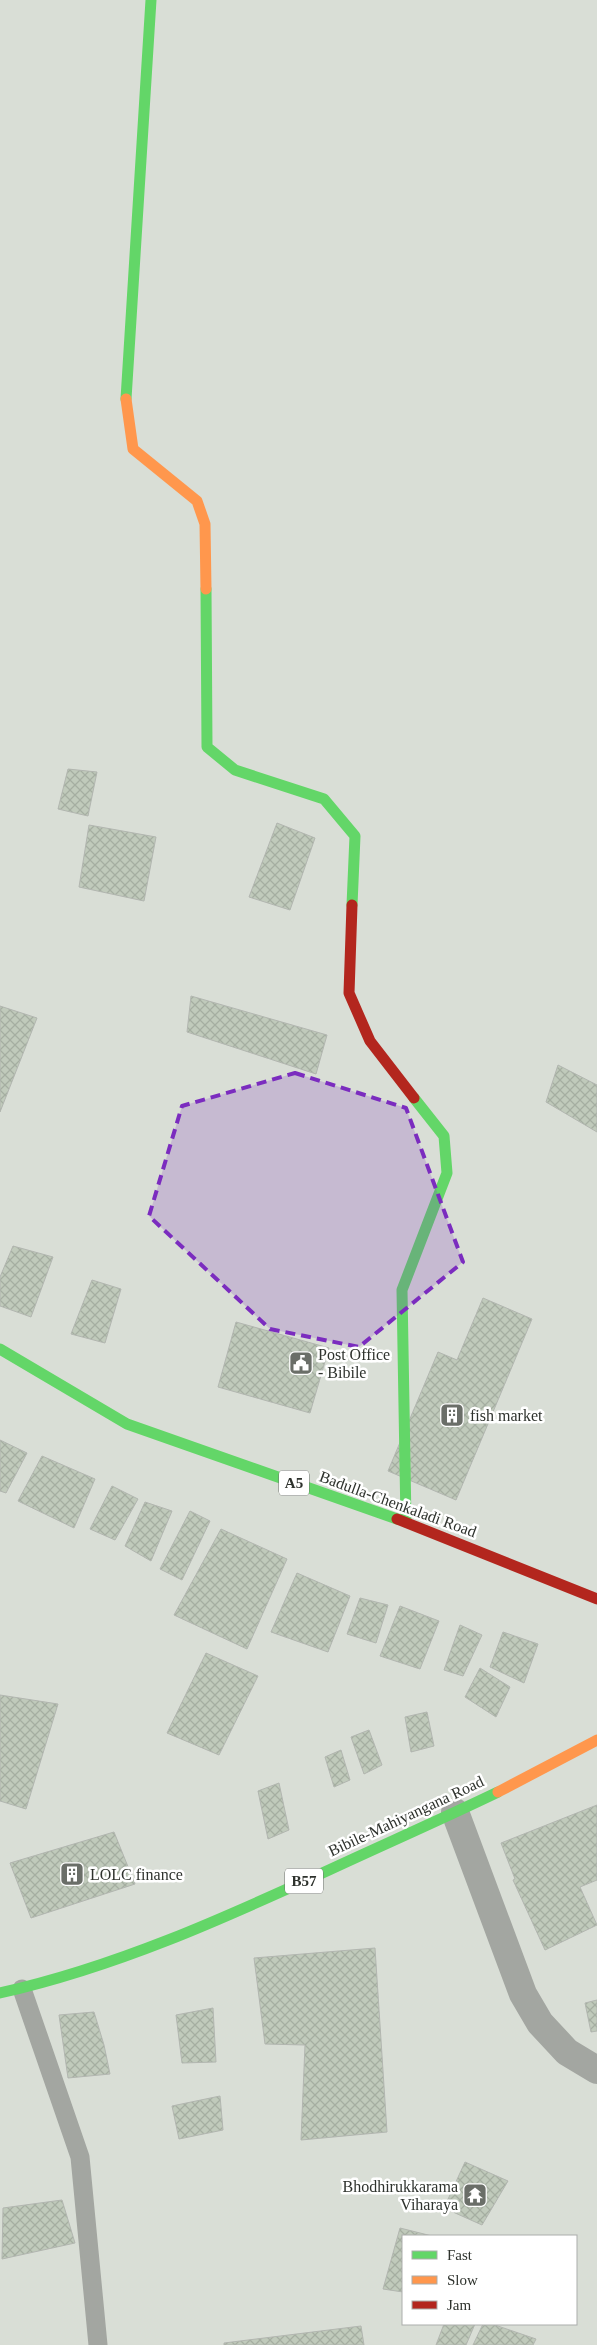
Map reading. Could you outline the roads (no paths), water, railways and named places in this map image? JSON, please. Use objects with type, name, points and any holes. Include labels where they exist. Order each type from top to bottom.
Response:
[{"type":"main road","points":[[151,0],[126,402],[133,449],[197,501],[205,524],[207,747],[236,770],[324,799],[355,836],[349,993],[370,1041],[444,1136],[447,1173],[402,1290],[406,1522]]},
{"type":"main road","name":"Badulla-Chenkaladi Road","points":[[0,1349],[126,1424],[406,1522],[597,1599]]},
{"type":"main road","name":"Bibile-Mahiyangana Road","points":[[0,1993],[22,1989],[92,1968],[188,1932],[455,1812],[597,1740]]},
{"type":"street","points":[[455,1812],[501,1941],[523,1994],[540,2023],[567,2052],[597,2070]]},
{"type":"lane","points":[[22,1989],[80,2156],[98,2345]]},
{"type":"place","name":"Post Office - Bibile","points":[[301,1363]]},
{"type":"place","name":"fish market","points":[[452,1415]]},
{"type":"place","name":"LOLC finance","points":[[72,1874]]},
{"type":"place","name":"Bhodhirukkarama Viharaya","points":[[475,2195]]}]
